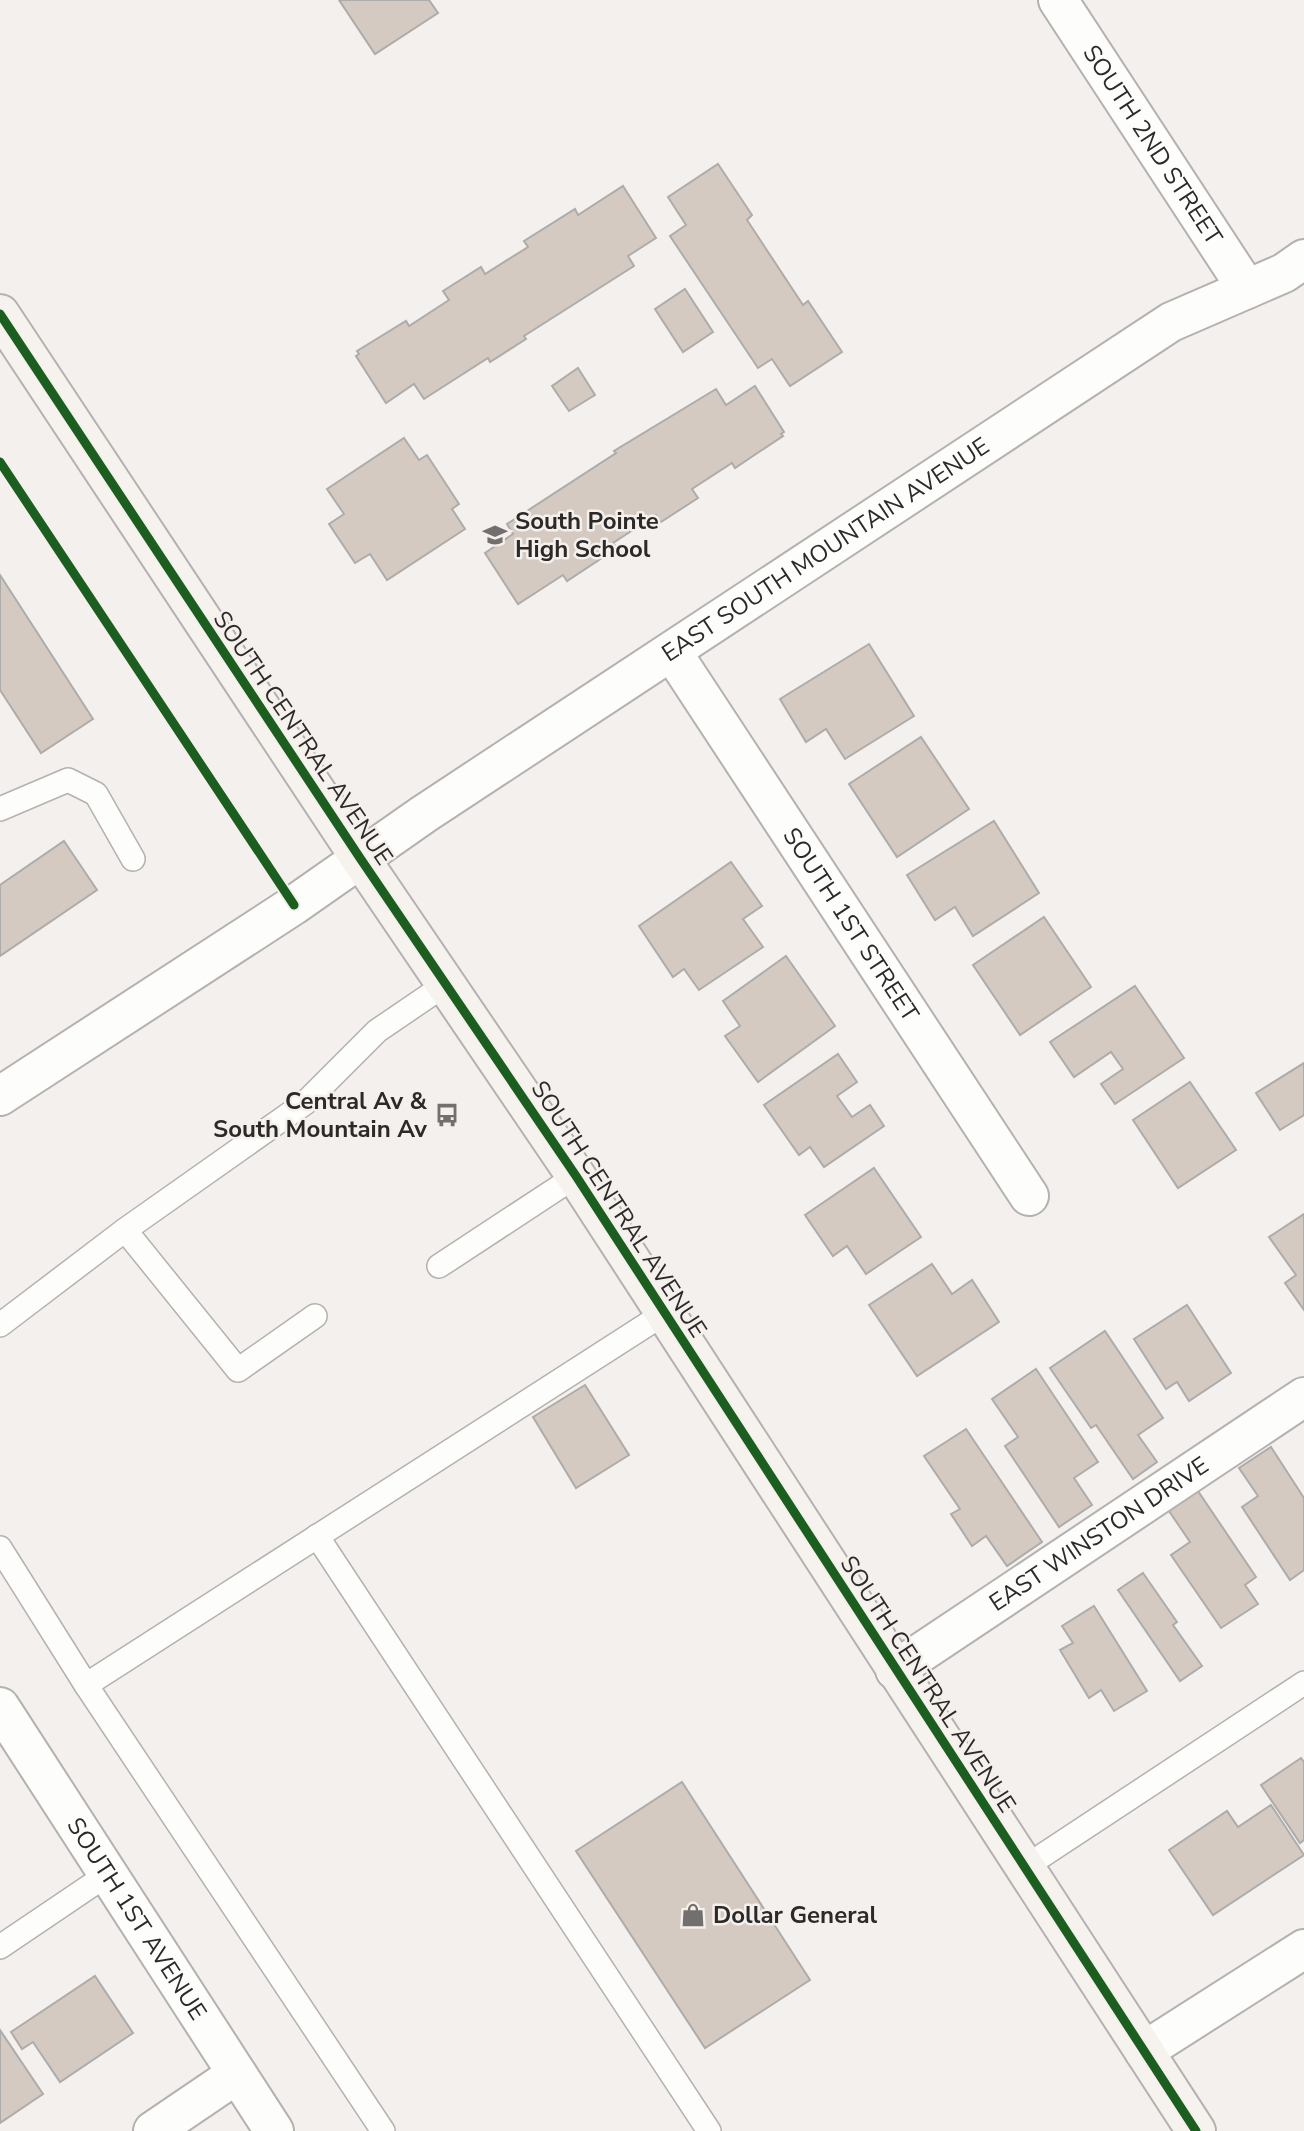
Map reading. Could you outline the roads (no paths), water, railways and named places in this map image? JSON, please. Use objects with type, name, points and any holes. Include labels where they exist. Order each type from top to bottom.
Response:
[{"type":"main road","name":"SOUTH CENTRAL AVENUE","points":[[0,314],[360,858],[576,1176],[1196,2131]]},
{"type":"street","name":"SOUTH 2ND STREET","points":[[1058,0],[1247,289]]},
{"type":"street","name":"EAST SOUTH MOUNTAIN AVENUE","points":[[0,1096],[295,905],[360,858],[1171,322],[1284,273],[1304,259]]},
{"type":"street","name":"SOUTH 1ST STREET","points":[[672,652],[1029,1196]]},
{"type":"street","name":"EAST WINSTON DRIVE","points":[[895,1670],[1304,1397]]},
{"type":"street","name":"SOUTH 1ST AVENUE","points":[[0,1707],[274,2131]]},
{"type":"street","points":[[1144,2051],[1304,1949]]},
{"type":"street","points":[[153,2131],[237,2074]]},
{"type":"lane","points":[[0,809],[68,780],[96,794],[133,859]]},
{"type":"lane","points":[[0,1325],[125,1230],[306,1103],[377,1031],[446,984]]},
{"type":"lane","points":[[439,1266],[576,1176]]},
{"type":"lane","points":[[125,1230],[238,1370],[315,1316]]},
{"type":"lane","points":[[86,1685],[665,1313]]},
{"type":"lane","points":[[317,1536],[709,2131]]},
{"type":"lane","points":[[0,1548],[86,1685],[383,2131]]},
{"type":"lane","points":[[1025,1867],[1304,1683]]},
{"type":"lane","points":[[0,1947],[108,1874]]},
{"type":"place","name":"South Pointe High School","points":[[495,535]]},
{"type":"place","name":"Central Av & South Mountain Av","points":[[447,1115]]},
{"type":"place","name":"Dollar General","points":[[693,1915]]}]
